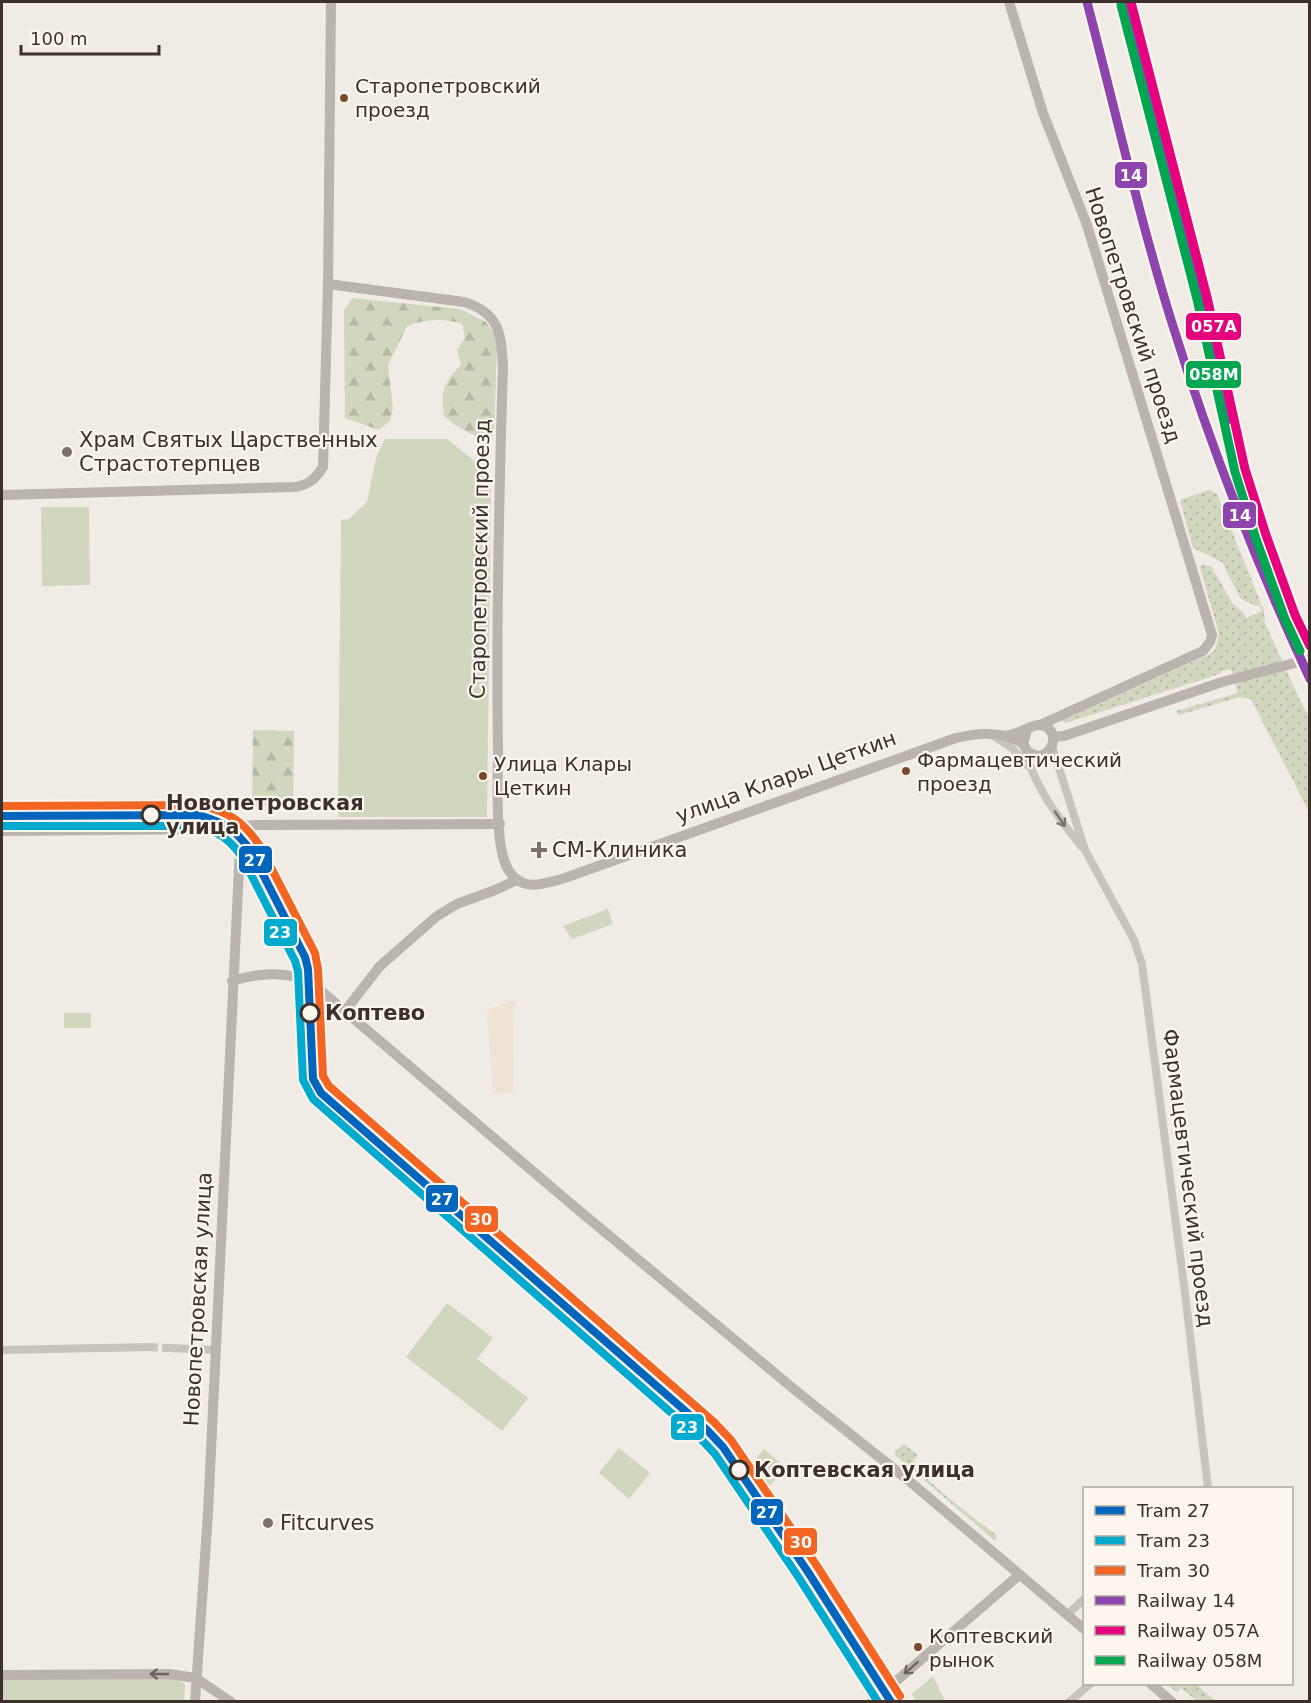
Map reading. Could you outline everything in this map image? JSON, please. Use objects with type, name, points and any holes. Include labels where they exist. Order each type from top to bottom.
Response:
[{"type":"street","points":[[2,495],[296,487],[315,479],[323,467],[328,285],[331,2]]},
{"type":"street","name":"Новопетровский проезд","points":[[1009,2],[1043,113],[1087,225],[1212,635],[1203,651],[1040,725]]},
{"type":"street","name":"Старопетровский проезд","points":[[328,285],[471,304],[487,313],[496,323],[502,339],[497,688],[500,824]]},
{"type":"street","points":[[1053,742],[1048,729],[1040,725],[1027,730],[1024,746],[1032,754],[1046,754],[1053,742],[1064,736],[1222,682],[1310,659]]},
{"type":"street","name":"улица Клары Цеткин","points":[[345,1011],[380,966],[437,916],[457,904],[517,880],[531,886],[562,879],[932,746],[976,734],[1019,734],[1027,730]]},
{"type":"street","name":"Фармацевтический проезд","points":[[985,734],[994,736],[1012,748],[1030,768],[1052,806],[1085,850],[1134,940],[1142,964],[1208,1487]]},
{"type":"street","name":"улица Клары Цеткин","points":[[1002,735],[1024,746]]},
{"type":"street","name":"Фармацевтический проезд","points":[[1053,742],[1085,850]]},
{"type":"street","name":"Фармацевтический проезд","points":[[1024,746],[1030,768]]},
{"type":"street","points":[[2,831],[500,824],[503,857],[507,868],[517,880]]},
{"type":"street","name":"Новопетровская улица","points":[[195,1701],[206,1558],[241,826]]},
{"type":"street","points":[[232,981],[246,977],[283,975],[297,976],[306,980],[570,1203],[908,1480],[1083,1628]]},
{"type":"street","points":[[306,980],[311,1079],[318,1095],[590,1327],[722,1449],[806,1572],[885,1697]]},
{"type":"street","points":[[2,1350],[150,1347]]},
{"type":"street","points":[[168,1348],[216,1350]]},
{"type":"street","points":[[872,1701],[885,1697],[1019,1575]]},
{"type":"street","points":[[1067,1615],[1083,1600]]},
{"type":"street","points":[[2,1675],[169,1674],[196,1678],[231,1701]]},
{"type":"street","points":[[1069,1701],[1088,1685]]},
{"type":"street","points":[[1153,1685],[1172,1701]]},
{"type":"green space","points":[[352,298],[460,309],[486,322],[494,334],[497,348],[494,435],[480,439],[444,416],[443,393],[450,377],[461,364],[457,350],[465,338],[462,324],[441,320],[407,326],[388,365],[393,408],[390,421],[379,430],[345,418],[344,311]]},
{"type":"green space","points":[[385,439],[447,439],[491,474],[487,817],[338,817],[341,520],[349,519],[367,502],[376,458]]},
{"type":"green space","points":[[1209,490],[1217,494],[1264,611],[1265,623],[1309,717],[1309,812],[1251,699],[1240,697],[1179,715],[1176,711],[1238,693],[1231,669],[1066,723],[1061,721],[1210,654],[1215,649],[1219,634],[1200,567],[1202,564],[1212,567],[1233,604],[1244,613],[1246,618],[1262,611],[1259,605],[1256,606],[1241,599],[1222,562],[1193,548],[1180,500]]},
{"type":"green space","points":[[41,507],[89,507],[90,585],[42,586]]},
{"type":"green space","points":[[253,730],[294,731],[293,806],[252,806]]},
{"type":"green space","points":[[608,909],[613,924],[572,939],[563,926]]},
{"type":"green space","points":[[64,1013],[91,1013],[91,1028],[64,1028]]},
{"type":"green space","points":[[447,1303],[493,1338],[477,1359],[528,1398],[502,1431],[406,1357]]},
{"type":"green space","points":[[904,1444],[918,1455],[914,1460],[926,1477],[996,1535],[995,1541],[895,1455],[895,1451]]},
{"type":"green space","points":[[619,1448],[650,1473],[629,1499],[599,1473]]},
{"type":"green space","points":[[764,1449],[785,1467],[769,1487],[765,1485],[752,1463]]},
{"type":"green space","points":[[933,1676],[945,1701],[916,1701],[912,1694]]},
{"type":"green space","points":[[173,1677],[185,1684],[184,1701],[2,1701],[2,1679]]},
{"type":"green space","points":[[1167,1685],[1196,1685],[1216,1701],[1197,1701],[1181,1688],[1177,1692]]},
{"type":"shaded area","points":[[518,999],[513,1010],[514,1092],[493,1094],[487,1010]]},
{"type":"tunnel","points":[[150,1347],[168,1348]]},
{"type":"tram line","name":"30","points":[[2,806],[200,805],[227,814],[248,830],[260,846],[315,953],[318,969],[323,1076],[329,1086],[714,1422],[731,1440],[817,1566],[900,1696]]},
{"type":"tram line","name":"27","points":[[2,816],[199,815],[216,821],[234,832],[251,851],[305,957],[308,969],[313,1079],[321,1093],[707,1430],[723,1447],[808,1572],[891,1702]]},
{"type":"tram line","name":"23","points":[[2,826],[197,826],[217,833],[228,840],[242,857],[295,961],[298,971],[303,1080],[313,1099],[700,1438],[715,1454],[799,1578],[878,1702]]},
{"type":"rail line","name":"14","points":[[1087,2],[1149,243],[1187,369],[1235,503],[1310,679]]},
{"type":"rail line","name":"14","points":[[1124,2],[1200,298],[1227,420]]},
{"type":"rail line","name":"057А","points":[[1131,2],[1207,297],[1245,469],[1295,615],[1310,646]]},
{"type":"rail line","name":"058М","points":[[1121,5],[1197,299],[1235,472],[1285,619],[1300,651]]},
{"type":"place","name":"Старопетровский проезд","points":[[344,98]]},
{"type":"place","name":"Храм Святых Царственных Страстотерпцев","points":[[67,452]]},
{"type":"place","name":"Фармацевтический проезд","points":[[906,771]]},
{"type":"place","name":"Улица Клары Цеткин","points":[[483,776]]},
{"type":"place","name":"Новопетровская улица","points":[[151,815]]},
{"type":"place","name":"СМ-Клиника","points":[[539,850]]},
{"type":"place","name":"Коптево","points":[[310,1013]]},
{"type":"place","name":"Коптевская улица","points":[[739,1470]]},
{"type":"place","name":"Fitcurves","points":[[268,1523]]},
{"type":"place","name":"Коптевский рынок","points":[[918,1647]]}]
